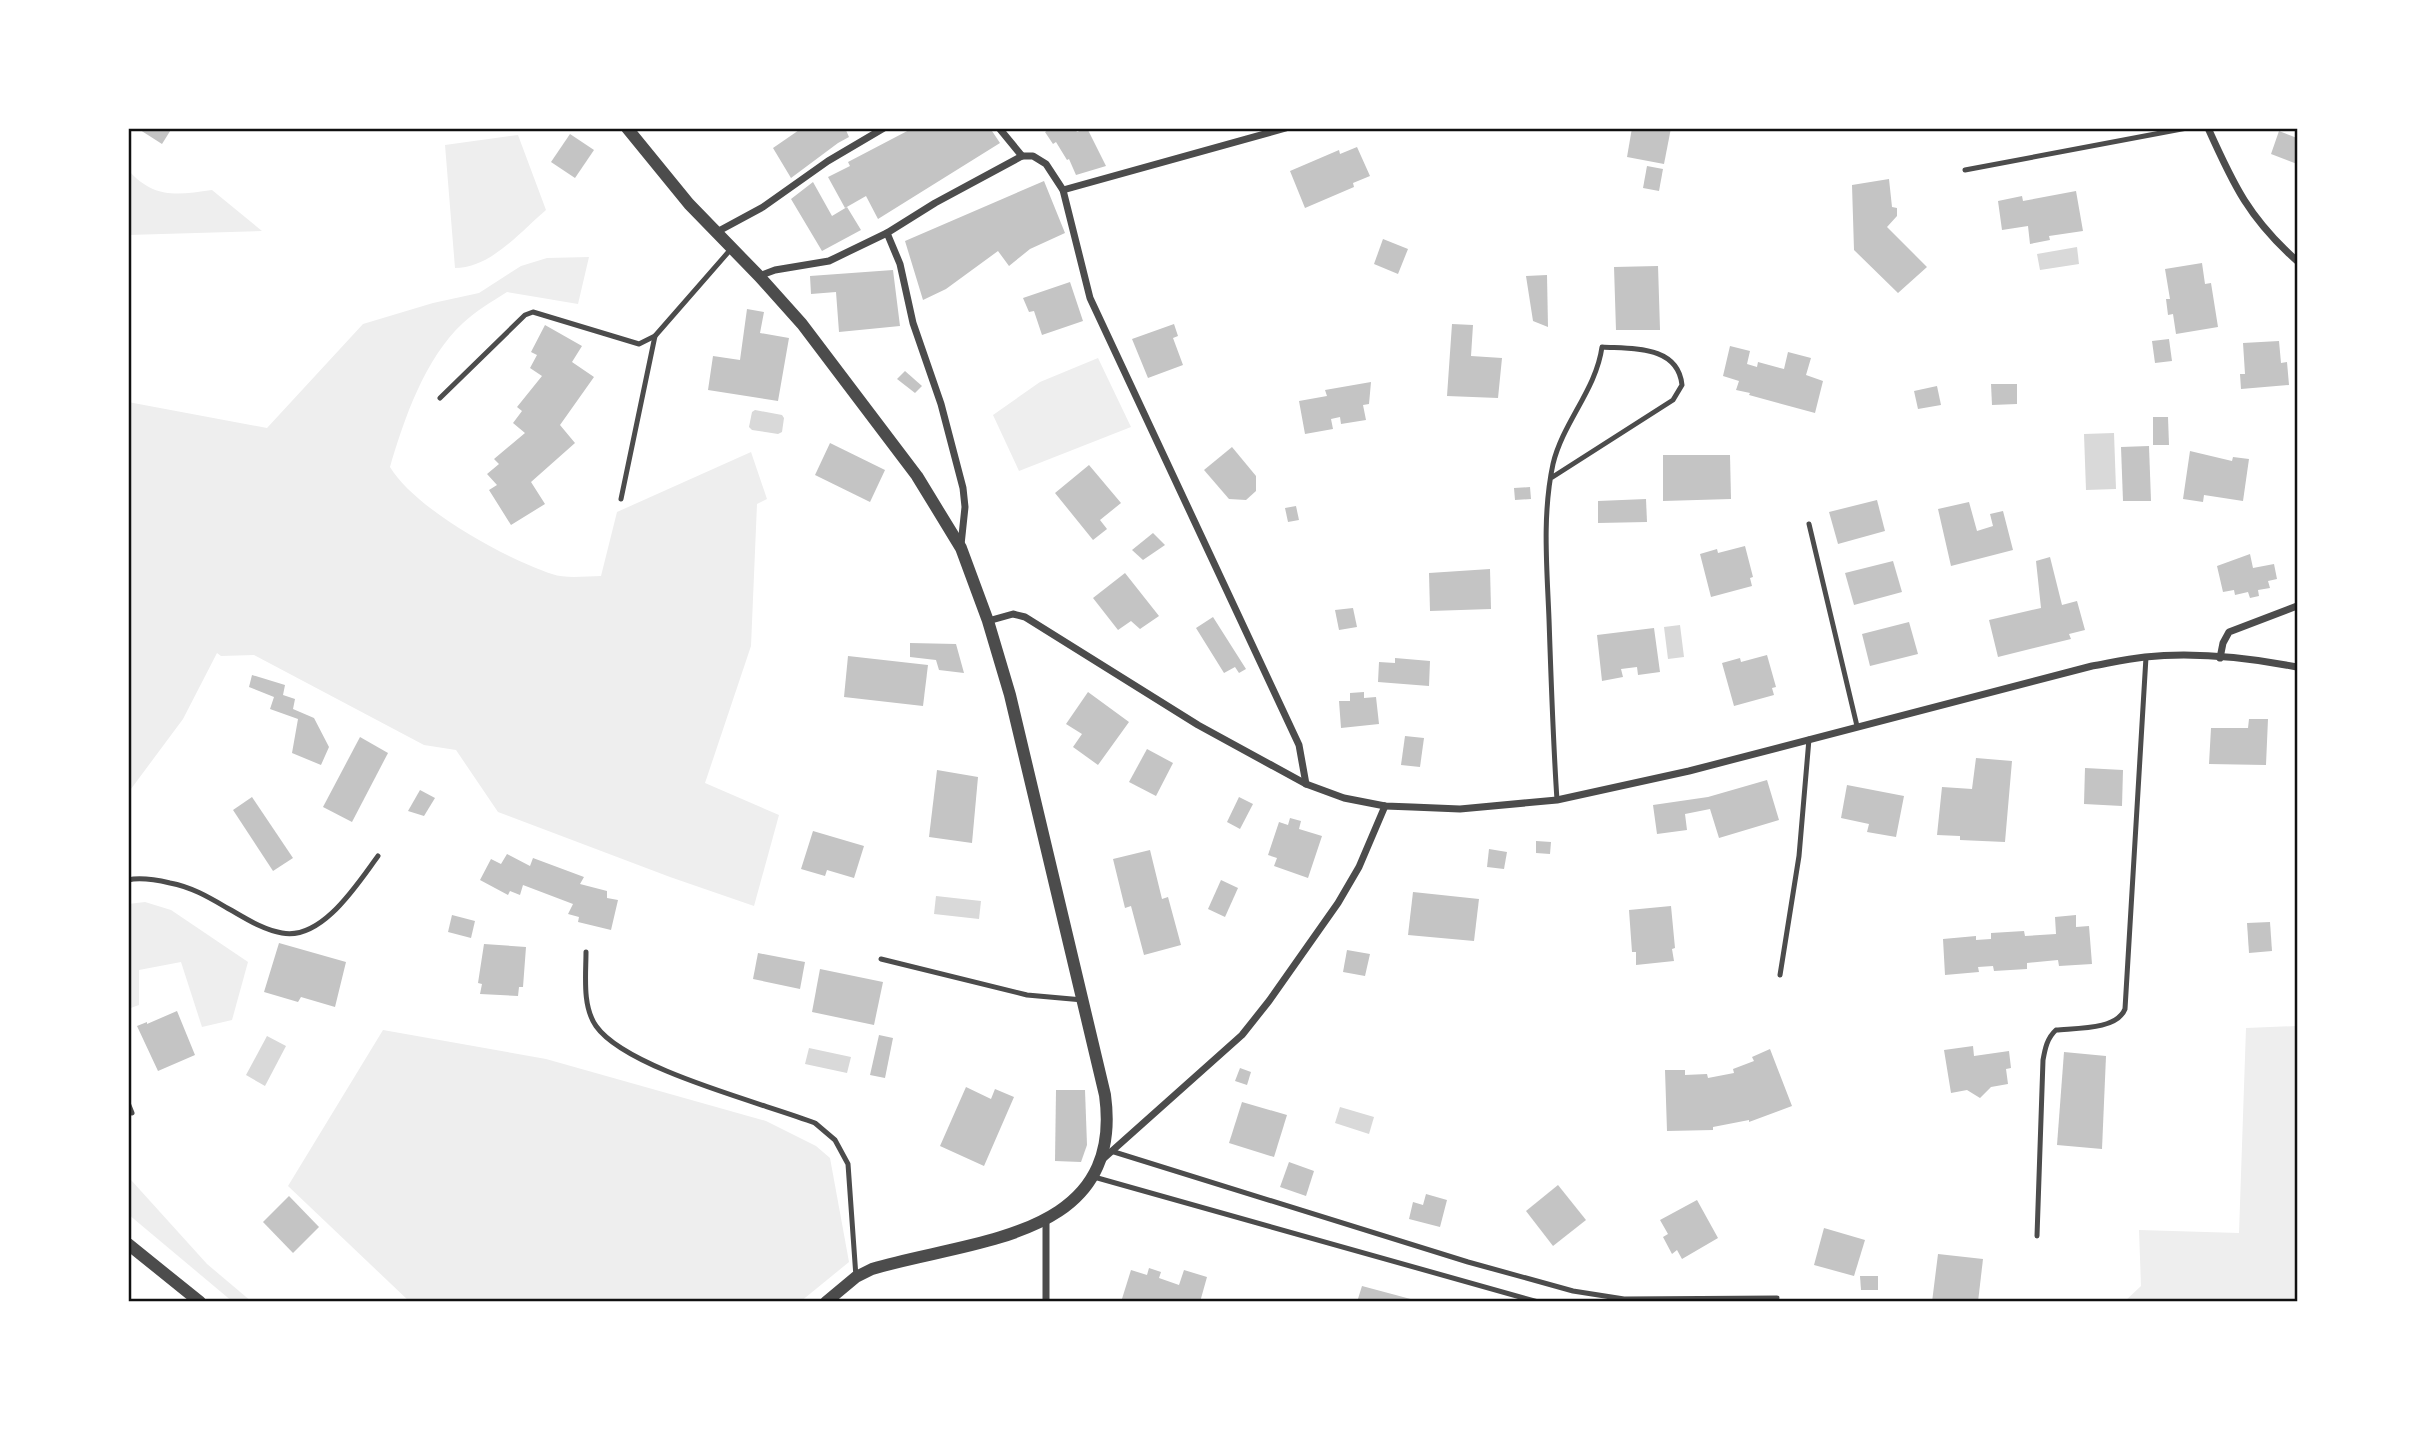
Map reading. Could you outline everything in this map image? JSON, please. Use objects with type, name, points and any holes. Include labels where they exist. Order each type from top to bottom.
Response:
[{"type":"street","points":[[627,128],[715,233],[802,324],[917,476],[961,548],[988,621],[1010,695],[1098,1057],[1109,1120],[1107,1155]]},
{"type":"street","points":[[715,233],[763,207],[828,161],[884,128]]},
{"type":"street","points":[[999,128],[1022,156]]},
{"type":"street","points":[[1063,190],[1286,128]]},
{"type":"street","points":[[2208,128],[2234,185],[2252,215],[2297,261]]},
{"type":"street","points":[[759,276],[775,270],[829,261],[887,233],[935,203],[1022,156],[1033,156],[1046,164],[1063,190],[1090,298],[1299,745],[1306,784]]},
{"type":"street","points":[[887,233],[900,264],[913,323],[941,404],[963,488],[965,507],[961,548]]},
{"type":"street","points":[[2220,658],[2229,632],[2297,606]]},
{"type":"street","points":[[988,621],[1013,614],[1025,617],[1198,725],[1306,784],[1344,798],[1385,806],[1460,809],[1557,800],[1662,777],[2092,666],[2146,657],[2220,658],[2297,667]]},
{"type":"street","points":[[827,1302],[856,1277],[893,1263],[990,1241],[1046,1219],[1065,1207],[1094,1177],[1107,1155],[1242,1035],[1269,1001],[1359,867],[1385,806]]},
{"type":"street","points":[[1046,1219],[1046,1302]]},
{"type":"street","points":[[128,1244],[200,1302]]},
{"type":"lane","points":[[1965,170],[2186,128]]},
{"type":"lane","points":[[440,398],[524,315],[533,312],[639,344],[655,336],[731,249]]},
{"type":"lane","points":[[621,499],[655,336]]},
{"type":"lane","points":[[1551,478],[1673,400],[1682,386],[1680,375],[1664,355],[1602,347],[1593,381],[1559,444],[1551,478],[1546,528],[1557,800]]},
{"type":"lane","points":[[1809,524],[1857,726]]},
{"type":"lane","points":[[2037,1236],[2045,1048],[2056,1030],[2102,1025],[2123,1015],[2125,1009],[2146,657]]},
{"type":"lane","points":[[1780,975],[1799,856],[1809,739]]},
{"type":"lane","points":[[128,880],[156,880],[182,885],[258,925],[293,934],[314,927],[330,915],[345,901],[378,856]]},
{"type":"lane","points":[[586,952],[587,1008],[596,1026],[608,1038],[631,1054],[669,1072],[815,1123],[835,1140],[848,1164],[856,1277]]},
{"type":"lane","points":[[881,959],[1027,995],[1083,1000]]},
{"type":"lane","points":[[128,1103],[132,1112]]},
{"type":"lane","points":[[1107,1155],[1573,1291],[1624,1299],[1777,1298]]},
{"type":"lane","points":[[1094,1177],[1538,1302]]},
{"type":"shaded area","points":[[518,135],[546,210],[493,255],[481,262],[455,268],[445,145]]},
{"type":"shaded area","points":[[128,170],[147,186],[167,193],[212,190],[262,231],[128,235]]},
{"type":"shaded area","points":[[2077,247],[2079,264],[2040,270],[2037,254]]},
{"type":"shaded area","points":[[589,257],[578,304],[507,292],[463,323],[427,371],[409,410],[390,467],[419,499],[487,545],[558,576],[601,576],[617,512],[751,452],[767,499],[757,504],[751,646],[705,783],[779,815],[754,906],[498,812],[456,750],[424,745],[254,655],[221,656],[217,653],[183,719],[128,793],[128,402],[267,428],[363,324],[433,303],[479,293],[521,266],[547,258]]},
{"type":"shaded area","points":[[1098,358],[1131,427],[1019,471],[993,415],[1040,382]]},
{"type":"shaded area","points":[[755,410],[782,415],[782,432],[778,434],[752,430],[749,427],[752,412]]},
{"type":"shaded area","points":[[2114,433],[2116,489],[2086,490],[2084,434]]},
{"type":"shaded area","points":[[1680,625],[1684,657],[1668,659],[1664,627]]},
{"type":"shaded area","points":[[936,896],[981,901],[979,919],[934,914]]},
{"type":"shaded area","points":[[145,902],[171,910],[248,962],[232,1020],[202,1027],[181,962],[139,970],[139,1005],[128,1009],[128,904]]},
{"type":"shaded area","points":[[2297,1026],[2297,1302],[2124,1302],[2141,1286],[2139,1230],[2239,1233],[2246,1028]]},
{"type":"shaded area","points":[[383,1030],[546,1059],[766,1121],[816,1146],[830,1158],[849,1262],[800,1302],[410,1302],[288,1186]]},
{"type":"shaded area","points":[[267,1036],[286,1046],[265,1086],[246,1075]]},
{"type":"shaded area","points":[[809,1048],[851,1057],[847,1073],[805,1064]]},
{"type":"shaded area","points":[[1340,1107],[1374,1117],[1369,1134],[1335,1123]]},
{"type":"shaded area","points":[[131,1180],[207,1264],[252,1302],[233,1302],[128,1214],[128,1182]]},
{"type":"building","points":[[137,128],[172,128],[162,144]]},
{"type":"building","points":[[802,128],[845,128],[849,137],[791,178],[773,148]]},
{"type":"building","points":[[913,128],[990,128],[1000,143],[878,219],[866,196],[845,208],[828,177],[850,166],[848,162]]},
{"type":"building","points":[[1051,128],[1075,128],[1077,132],[1087,128],[1106,166],[1076,175],[1069,159],[1067,160],[1056,142],[1053,144],[1045,132]]},
{"type":"building","points":[[1632,128],[1671,128],[1664,164],[1627,157]]},
{"type":"building","points":[[2279,131],[2297,138],[2297,164],[2271,154]]},
{"type":"building","points":[[570,134],[594,150],[575,178],[551,162]]},
{"type":"building","points":[[1357,147],[1370,176],[1353,183],[1354,187],[1305,208],[1290,171],[1339,150],[1340,154]]},
{"type":"building","points":[[1647,166],[1663,169],[1659,191],[1643,188]]},
{"type":"building","points":[[1889,179],[1892,207],[1897,208],[1897,216],[1887,227],[1927,267],[1898,293],[1854,250],[1852,185]]},
{"type":"building","points":[[1044,181],[1065,233],[1030,249],[1009,266],[998,251],[946,289],[923,300],[905,241]]},
{"type":"building","points":[[813,182],[832,216],[847,207],[861,230],[822,251],[791,199]]},
{"type":"building","points":[[2076,191],[2083,231],[2049,236],[2050,240],[2030,244],[2028,226],[2002,230],[1998,201],[2022,196],[2023,201]]},
{"type":"building","points":[[1383,239],[1408,249],[1398,274],[1374,264]]},
{"type":"building","points":[[2202,263],[2205,284],[2211,283],[2218,327],[2176,334],[2173,314],[2168,315],[2166,299],[2170,299],[2165,269]]},
{"type":"building","points":[[1658,266],[1660,330],[1616,330],[1614,267]]},
{"type":"building","points":[[893,270],[900,326],[839,332],[836,292],[811,294],[810,276]]},
{"type":"building","points":[[1547,275],[1548,327],[1533,321],[1526,276]]},
{"type":"building","points":[[1070,282],[1083,321],[1042,335],[1034,311],[1029,312],[1023,298]]},
{"type":"building","points":[[747,309],[764,312],[760,333],[789,338],[778,401],[708,390],[713,356],[740,360]]},
{"type":"building","points":[[1174,324],[1178,336],[1173,338],[1183,365],[1148,378],[1132,339]]},
{"type":"building","points":[[1452,324],[1473,325],[1471,356],[1502,358],[1498,398],[1447,396]]},
{"type":"building","points":[[545,325],[582,346],[572,362],[594,377],[560,425],[575,443],[531,482],[545,504],[511,525],[489,490],[497,485],[487,474],[499,464],[494,459],[525,433],[513,423],[522,411],[517,407],[542,376],[530,368],[537,355],[531,352]]},
{"type":"building","points":[[2169,339],[2172,361],[2155,363],[2152,341]]},
{"type":"building","points":[[2279,341],[2281,363],[2287,362],[2289,385],[2241,389],[2240,374],[2245,374],[2243,343]]},
{"type":"building","points":[[1730,346],[1750,351],[1747,364],[1757,367],[1758,362],[1784,369],[1788,352],[1811,358],[1806,375],[1823,381],[1815,413],[1736,390],[1739,381],[1723,376]]},
{"type":"building","points":[[905,371],[922,386],[915,393],[897,379]]},
{"type":"building","points":[[1371,382],[1369,404],[1363,405],[1366,420],[1341,424],[1340,417],[1331,419],[1333,429],[1305,434],[1299,401],[1327,396],[1325,390]]},
{"type":"building","points":[[1991,384],[2017,384],[2017,404],[1992,405]]},
{"type":"building","points":[[1937,386],[1941,405],[1918,409],[1914,391]]},
{"type":"building","points":[[2153,417],[2168,417],[2169,445],[2153,445]]},
{"type":"building","points":[[830,443],[885,470],[870,502],[815,475]]},
{"type":"building","points":[[2149,446],[2151,501],[2123,501],[2121,447]]},
{"type":"building","points":[[1232,447],[1256,476],[1256,491],[1246,500],[1229,499],[1204,470]]},
{"type":"building","points":[[2190,451],[2232,461],[2233,457],[2249,459],[2243,501],[2204,495],[2203,502],[2183,499]]},
{"type":"building","points":[[1663,455],[1730,455],[1731,499],[1663,501]]},
{"type":"building","points":[[1089,465],[1121,503],[1100,520],[1107,529],[1093,540],[1055,493]]},
{"type":"building","points":[[1530,487],[1531,499],[1515,500],[1514,488]]},
{"type":"building","points":[[1646,499],[1647,522],[1598,523],[1598,501]]},
{"type":"building","points":[[1877,500],[1885,531],[1838,544],[1829,512]]},
{"type":"building","points":[[1969,502],[1977,531],[1993,526],[1990,514],[2003,511],[2013,550],[1951,566],[1938,509]]},
{"type":"building","points":[[1296,506],[1299,520],[1288,522],[1285,508]]},
{"type":"building","points":[[1153,533],[1165,545],[1143,560],[1132,550]]},
{"type":"building","points":[[1745,546],[1753,577],[1750,578],[1752,586],[1711,597],[1700,554],[1717,549],[1718,553]]},
{"type":"building","points":[[2250,554],[2253,568],[2274,564],[2277,579],[2268,581],[2270,588],[2258,590],[2259,596],[2250,598],[2248,592],[2235,595],[2234,590],[2223,592],[2217,566]]},
{"type":"building","points":[[2050,557],[2062,605],[2077,601],[2085,630],[2069,634],[2071,639],[1998,657],[1989,620],[2041,608],[2036,561]]},
{"type":"building","points":[[1893,561],[1902,592],[1854,605],[1845,573]]},
{"type":"building","points":[[1490,569],[1491,609],[1430,611],[1429,573]]},
{"type":"building","points":[[1125,573],[1159,616],[1140,629],[1131,621],[1118,630],[1093,598]]},
{"type":"building","points":[[1353,608],[1357,627],[1339,630],[1335,610]]},
{"type":"building","points":[[1213,617],[1246,669],[1239,673],[1235,667],[1224,673],[1196,628]]},
{"type":"building","points":[[1909,622],[1918,654],[1870,666],[1862,634]]},
{"type":"building","points":[[1654,628],[1660,672],[1638,675],[1637,667],[1621,669],[1623,677],[1602,681],[1597,635]]},
{"type":"building","points":[[910,643],[956,644],[964,673],[939,670],[936,660],[910,657]]},
{"type":"building","points":[[1767,655],[1776,687],[1772,688],[1774,695],[1734,706],[1722,663],[1740,658],[1741,662]]},
{"type":"building","points":[[848,656],[928,665],[923,706],[844,697]]},
{"type":"building","points":[[1395,658],[1430,661],[1429,686],[1378,682],[1379,662],[1395,663]]},
{"type":"building","points":[[252,675],[285,685],[283,695],[295,699],[293,709],[314,718],[329,747],[321,765],[292,753],[298,719],[270,709],[274,697],[249,687]]},
{"type":"building","points":[[1088,692],[1129,722],[1098,765],[1073,747],[1082,734],[1066,724]]},
{"type":"building","points":[[1364,692],[1364,698],[1376,697],[1379,724],[1341,728],[1339,701],[1350,701],[1350,693]]},
{"type":"building","points":[[2249,719],[2268,719],[2266,765],[2209,764],[2211,728],[2248,728]]},
{"type":"building","points":[[1405,736],[1424,738],[1420,767],[1401,765]]},
{"type":"building","points":[[360,737],[388,753],[352,822],[323,807]]},
{"type":"building","points":[[1147,749],[1173,763],[1156,796],[1129,782]]},
{"type":"building","points":[[1976,758],[2012,761],[2005,842],[1960,840],[1960,836],[1937,835],[1942,787],[1972,789]]},
{"type":"building","points":[[2085,768],[2123,770],[2122,806],[2084,804]]},
{"type":"building","points":[[937,770],[978,777],[972,843],[929,837]]},
{"type":"building","points":[[1767,780],[1779,820],[1719,838],[1710,809],[1685,814],[1687,830],[1657,834],[1653,805],[1708,797]]},
{"type":"building","points":[[1847,785],[1904,796],[1896,837],[1867,832],[1869,824],[1841,818]]},
{"type":"building","points":[[420,790],[435,798],[424,816],[408,811]]},
{"type":"building","points":[[252,797],[293,858],[273,871],[233,810]]},
{"type":"building","points":[[1239,797],[1253,804],[1240,829],[1227,822]]},
{"type":"building","points":[[1290,818],[1301,821],[1299,829],[1322,836],[1308,878],[1274,866],[1277,858],[1268,855],[1279,822],[1288,825]]},
{"type":"building","points":[[813,831],[864,846],[854,878],[827,870],[825,876],[801,869]]},
{"type":"building","points":[[1536,841],[1551,842],[1550,854],[1536,853]]},
{"type":"building","points":[[1489,849],[1507,852],[1504,869],[1487,867]]},
{"type":"building","points":[[1150,850],[1162,899],[1168,897],[1181,945],[1144,955],[1131,906],[1125,908],[1113,859]]},
{"type":"building","points":[[507,854],[530,866],[533,858],[584,877],[580,884],[607,891],[607,898],[618,900],[611,930],[578,922],[579,917],[568,914],[573,904],[523,885],[520,895],[510,891],[508,895],[480,880],[491,859],[501,864]]},
{"type":"building","points":[[1221,880],[1238,888],[1225,917],[1208,909]]},
{"type":"building","points":[[1413,892],[1479,899],[1474,941],[1408,935]]},
{"type":"building","points":[[1671,906],[1674,961],[1636,965],[1636,952],[1632,952],[1629,910]]},
{"type":"building","points":[[452,915],[475,921],[471,938],[448,932]]},
{"type":"building","points":[[2076,915],[2076,927],[2089,926],[2092,964],[2059,966],[2058,960],[2027,963],[2027,969],[1994,971],[1993,966],[1978,967],[1979,972],[1945,975],[1943,939],[1976,936],[1976,940],[1991,939],[1991,933],[2024,931],[2025,936],[2056,934],[2055,917]]},
{"type":"building","points":[[2270,922],[2272,951],[2249,953],[2247,923]]},
{"type":"building","points":[[279,943],[346,962],[335,1007],[301,997],[298,1002],[264,992]]},
{"type":"building","points":[[484,944],[526,947],[523,987],[519,987],[518,996],[480,994],[482,984],[478,983]]},
{"type":"building","points":[[1347,950],[1370,954],[1365,976],[1343,972]]},
{"type":"building","points":[[758,953],[805,962],[800,989],[753,979]]},
{"type":"building","points":[[820,969],[883,982],[874,1025],[812,1012]]},
{"type":"building","points":[[177,1011],[195,1055],[158,1071],[137,1026]]},
{"type":"building","points":[[879,1035],[893,1038],[885,1078],[870,1075]]},
{"type":"building","points":[[1973,1046],[1974,1056],[2009,1051],[2011,1068],[2006,1069],[2008,1084],[1991,1087],[1980,1098],[1967,1090],[1951,1093],[1944,1050]]},
{"type":"building","points":[[1770,1049],[1792,1106],[1749,1122],[1713,1127],[1713,1130],[1667,1131],[1665,1070],[1685,1070],[1685,1075],[1707,1074],[1708,1078],[1734,1073],[1733,1069],[1754,1061],[1752,1057]]},
{"type":"building","points":[[2064,1052],[2106,1056],[2102,1149],[2057,1145]]},
{"type":"building","points":[[1240,1068],[1251,1072],[1247,1085],[1235,1081]]},
{"type":"building","points":[[966,1087],[991,1099],[995,1089],[1014,1097],[984,1166],[940,1146]]},
{"type":"building","points":[[1056,1090],[1085,1090],[1087,1145],[1081,1162],[1055,1161]]},
{"type":"building","points":[[1242,1102],[1287,1115],[1274,1157],[1229,1143]]},
{"type":"building","points":[[1289,1162],[1314,1171],[1306,1196],[1280,1187]]},
{"type":"building","points":[[1558,1185],[1586,1220],[1553,1246],[1526,1211]]},
{"type":"building","points":[[1426,1194],[1447,1200],[1440,1227],[1409,1219],[1413,1202],[1423,1205]]},
{"type":"building","points":[[289,1196],[319,1227],[293,1253],[263,1222]]},
{"type":"building","points":[[1697,1200],[1718,1238],[1682,1259],[1677,1250],[1672,1254],[1663,1237],[1668,1234],[1660,1220]]},
{"type":"building","points":[[1824,1228],[1865,1240],[1854,1276],[1814,1265]]},
{"type":"building","points":[[1938,1254],[1983,1259],[1978,1302],[1932,1302]]},
{"type":"building","points":[[1149,1268],[1161,1272],[1159,1278],[1179,1285],[1184,1270],[1207,1277],[1200,1302],[1121,1302],[1131,1270],[1147,1275]]},
{"type":"building","points":[[1860,1276],[1878,1276],[1878,1290],[1861,1290]]},
{"type":"building","points":[[1362,1286],[1418,1301],[1418,1302],[1357,1302]]}]
